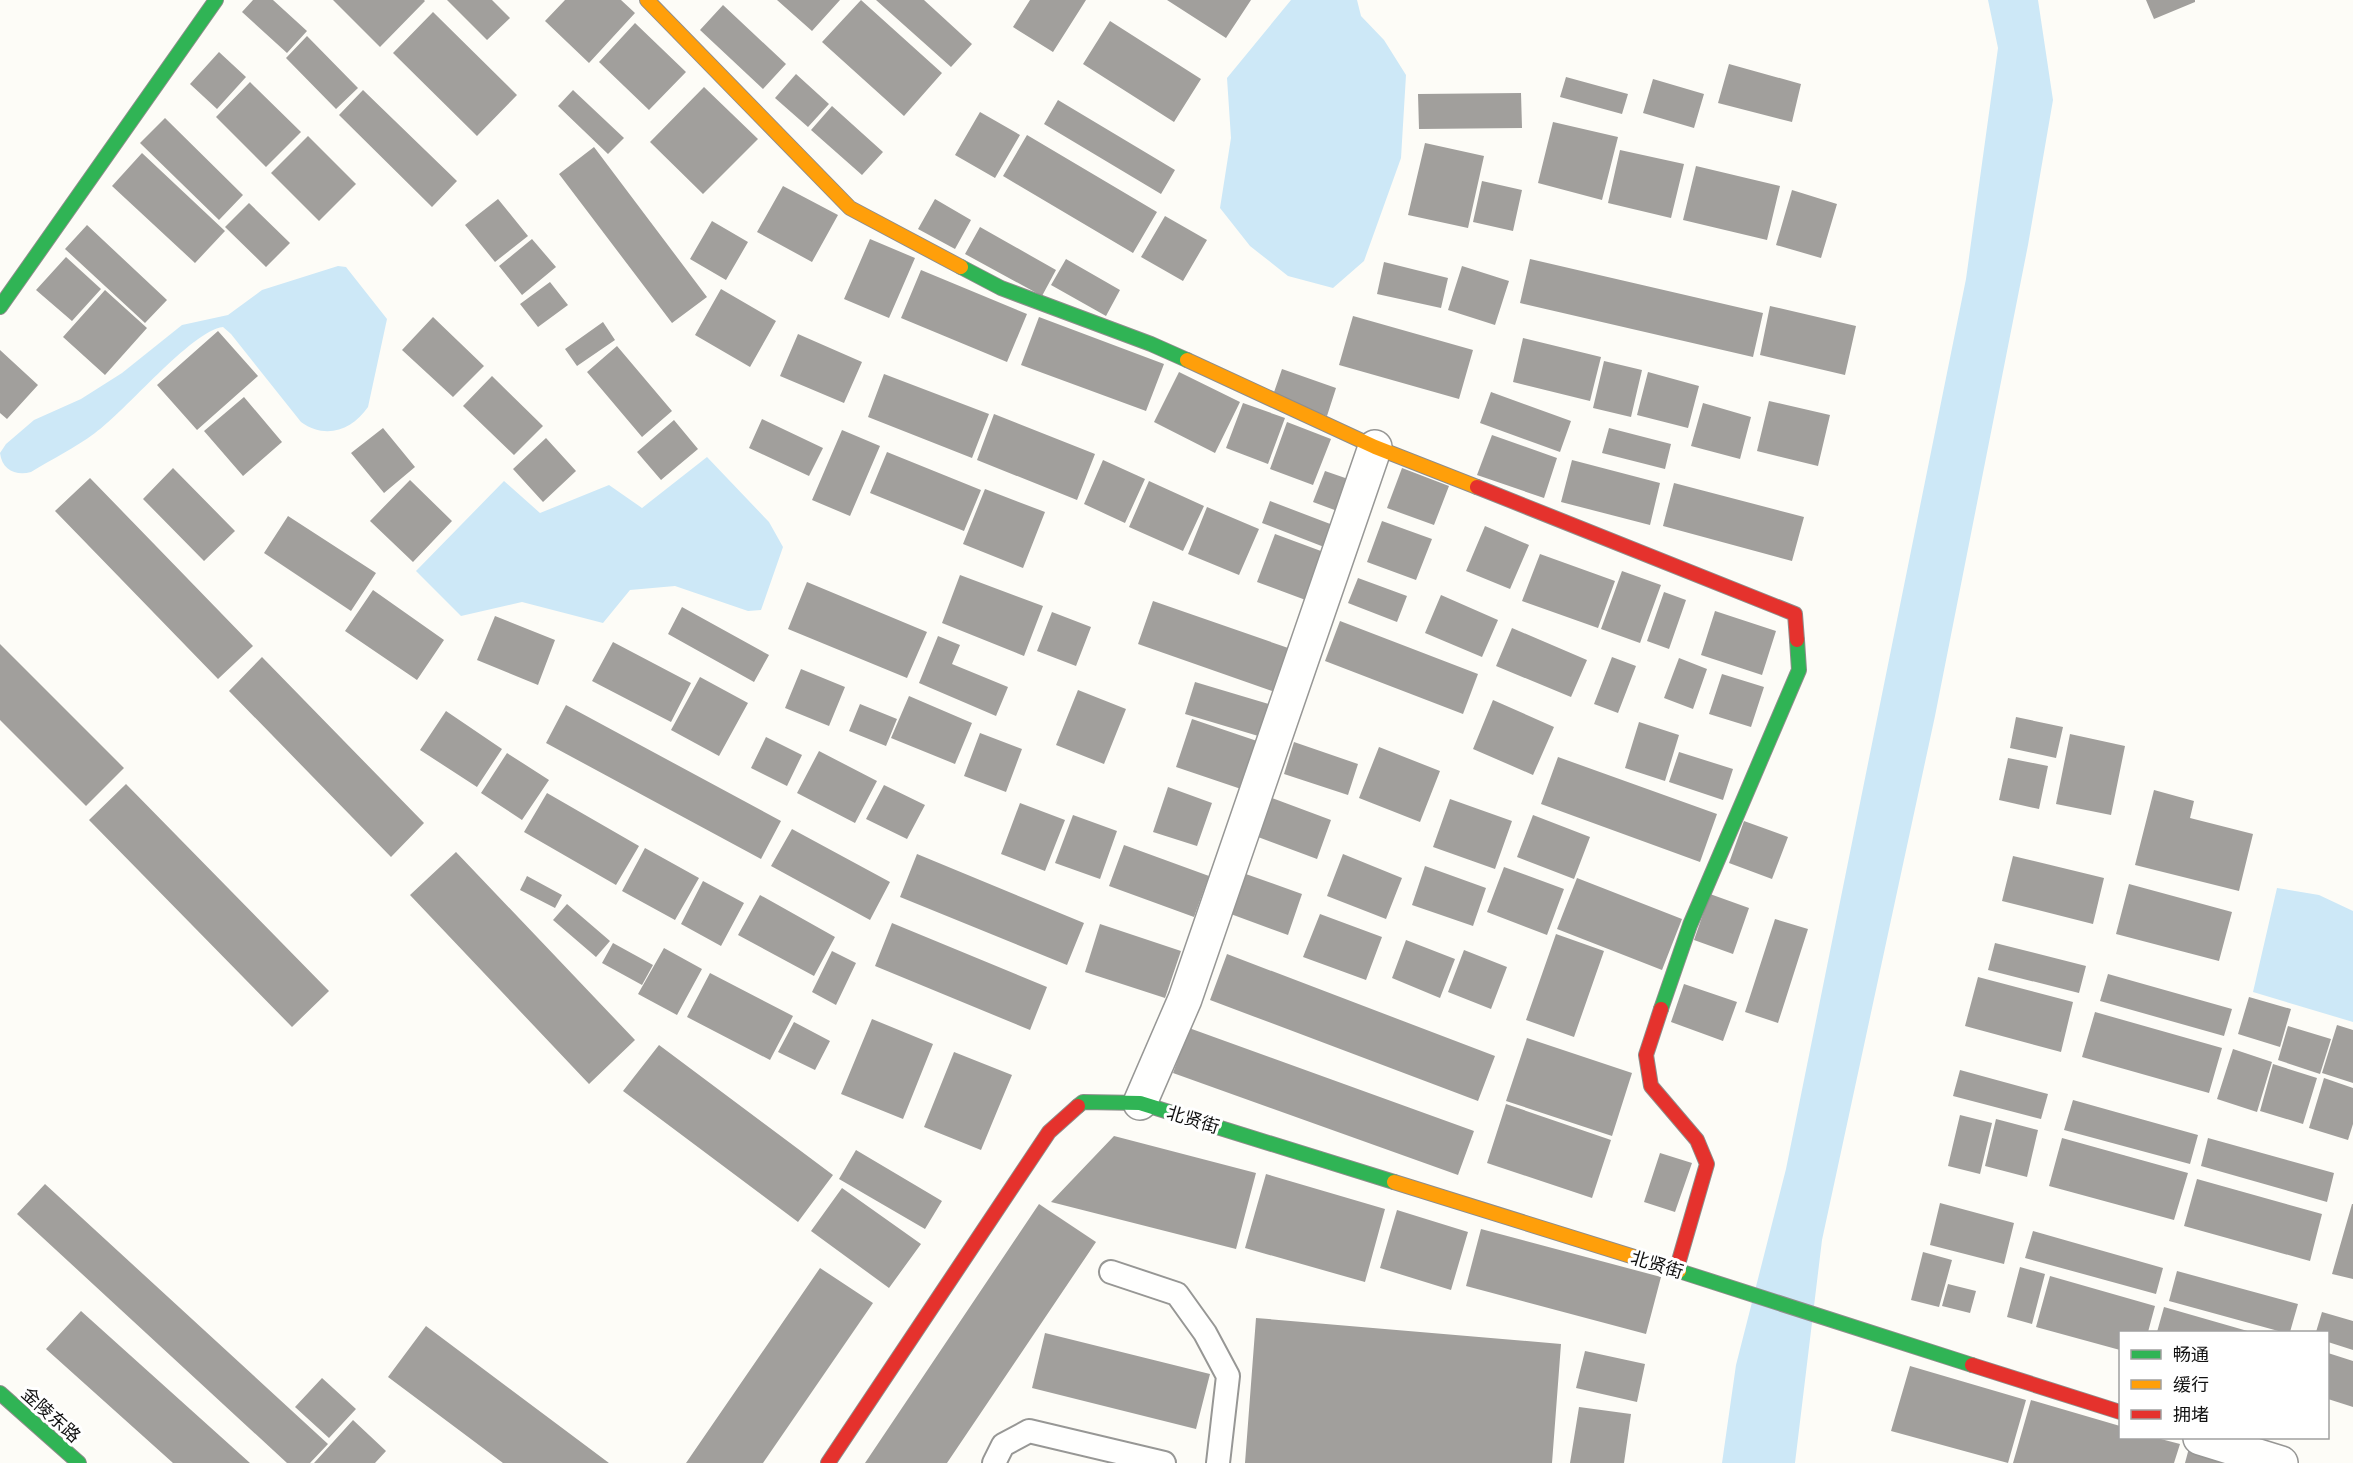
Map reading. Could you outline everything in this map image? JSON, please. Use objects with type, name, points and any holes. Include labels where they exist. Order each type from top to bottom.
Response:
[{"type":"street","points":[[0,307],[216,0]]},
{"type":"street","points":[[647,0],[850,208],[1001,288],[1150,344],[1375,447],[1795,614],[1799,670],[1690,925],[1646,1055],[1651,1086],[1697,1140],[1707,1164],[1676,1271]]},
{"type":"street","points":[[1140,1103],[1185,999],[1375,447]]},
{"type":"street","name":"北贤街","points":[[828,1463],[1049,1132],[1083,1102],[1140,1103],[1723,1285],[2119,1412]]},
{"type":"street","name":"金陵东路","points":[[0,1393],[79,1463]]},
{"type":"street","points":[[2206,1439],[2281,1463]]},
{"type":"lane","points":[[1111,1272],[1177,1294],[1205,1333],[1228,1376],[1218,1463]]},
{"type":"lane","points":[[994,1463],[1003,1445],[1029,1431],[1164,1463]]},
{"type":"water","points":[[1291,0],[1357,0],[1361,16],[1384,40],[1406,75],[1401,158],[1364,261],[1333,288],[1288,276],[1250,246],[1220,208],[1231,138],[1227,78]]},
{"type":"water","points":[[1988,0],[2038,0],[2053,100],[2028,245],[1935,716],[1822,1240],[1795,1463],[1722,1463],[1736,1365],[1786,1169],[1966,279],[1998,48]]},
{"type":"water","points":[[338,266],[346,267],[387,319],[368,407],[362,415],[346,427],[338,430],[320,430],[301,422],[223,327],[194,342],[108,423],[80,444],[31,472],[15,472],[7,468],[1,459],[0,453],[6,444],[34,420],[81,399],[122,373],[182,325],[228,315],[262,290]]},
{"type":"water","points":[[707,457],[769,522],[783,547],[761,610],[748,611],[675,586],[630,590],[603,623],[522,602],[461,616],[416,571],[504,481],[540,513],[609,485],[642,508]]},
{"type":"water","points":[[2277,888],[2319,895],[2353,911],[2353,1022],[2253,992]]},
{"type":"building","points":[[253,0],[273,0],[307,31],[287,53],[242,12]]},
{"type":"building","points":[[333,0],[424,0],[425,1],[380,47]]},
{"type":"building","points":[[447,0],[492,0],[510,18],[487,40]]},
{"type":"building","points":[[565,0],[621,0],[635,13],[589,63],[545,21]]},
{"type":"building","points":[[777,0],[840,0],[812,31]]},
{"type":"building","points":[[861,0],[942,73],[904,116],[822,42]]},
{"type":"building","points":[[876,0],[924,0],[972,44],[951,67]]},
{"type":"building","points":[[1030,0],[1086,0],[1053,52],[1013,27]]},
{"type":"building","points":[[1167,0],[1251,0],[1226,38]]},
{"type":"building","points":[[2146,0],[2195,0],[2195,2],[2154,19]]},
{"type":"building","points":[[723,5],[786,64],[763,89],[700,30]]},
{"type":"building","points":[[433,12],[517,95],[477,136],[393,53]]},
{"type":"building","points":[[1110,21],[1201,79],[1174,122],[1083,64]]},
{"type":"building","points":[[635,23],[686,72],[649,110],[599,62]]},
{"type":"building","points":[[307,36],[358,88],[336,109],[286,58]]},
{"type":"building","points":[[219,52],[246,77],[217,109],[190,84]]},
{"type":"building","points":[[1729,64],[1801,84],[1792,122],[1718,103]]},
{"type":"building","points":[[796,74],[829,104],[808,127],[775,98]]},
{"type":"building","points":[[1566,77],[1628,94],[1622,114],[1560,97]]},
{"type":"building","points":[[1653,79],[1704,94],[1694,128],[1643,113]]},
{"type":"building","points":[[250,82],[301,132],[266,167],[216,117]]},
{"type":"building","points":[[704,87],[758,139],[703,194],[650,142]]},
{"type":"building","points":[[363,90],[457,181],[432,207],[339,115]]},
{"type":"building","points":[[573,90],[624,138],[608,154],[558,106]]},
{"type":"building","points":[[1521,93],[1522,128],[1419,129],[1418,94]]},
{"type":"building","points":[[1058,100],[1175,170],[1161,194],[1044,124]]},
{"type":"building","points":[[832,106],[883,152],[862,175],[811,130]]},
{"type":"building","points":[[980,112],[1020,135],[995,178],[955,155]]},
{"type":"building","points":[[165,118],[243,195],[219,220],[140,143]]},
{"type":"building","points":[[1553,122],[1618,137],[1602,200],[1538,183]]},
{"type":"building","points":[[1027,135],[1157,212],[1133,253],[1003,176]]},
{"type":"building","points":[[308,136],[356,184],[319,221],[271,173]]},
{"type":"building","points":[[1425,143],[1484,156],[1468,228],[1408,215]]},
{"type":"building","points":[[594,147],[707,297],[672,323],[559,174]]},
{"type":"building","points":[[1620,150],[1684,164],[1671,218],[1608,203]]},
{"type":"building","points":[[142,153],[225,231],[195,263],[112,186]]},
{"type":"building","points":[[1696,166],[1780,186],[1767,240],[1683,220]]},
{"type":"building","points":[[1482,181],[1522,190],[1513,231],[1473,222]]},
{"type":"building","points":[[783,186],[838,215],[812,262],[757,232]]},
{"type":"building","points":[[1792,190],[1837,204],[1821,258],[1776,245]]},
{"type":"building","points":[[498,199],[528,236],[495,262],[465,225]]},
{"type":"building","points":[[935,199],[971,220],[955,249],[918,229]]},
{"type":"building","points":[[249,203],[290,243],[266,267],[225,227]]},
{"type":"building","points":[[1165,216],[1207,240],[1183,281],[1141,257]]},
{"type":"building","points":[[712,221],[748,242],[726,280],[690,259]]},
{"type":"building","points":[[87,225],[167,300],[145,323],[65,249]]},
{"type":"building","points":[[980,227],[1056,270],[1042,296],[965,254]]},
{"type":"building","points":[[532,239],[556,267],[522,295],[499,266]]},
{"type":"building","points":[[870,239],[915,258],[889,318],[844,299]]},
{"type":"building","points":[[66,257],[101,289],[72,321],[36,290]]},
{"type":"building","points":[[1066,259],[1120,290],[1106,316],[1051,285]]},
{"type":"building","points":[[1530,259],[1763,313],[1753,357],[1520,303]]},
{"type":"building","points":[[1384,262],[1448,278],[1441,308],[1377,294]]},
{"type":"building","points":[[1462,266],[1509,281],[1495,325],[1448,310]]},
{"type":"building","points":[[921,270],[1027,314],[1007,362],[901,318]]},
{"type":"building","points":[[550,282],[568,305],[538,327],[520,304]]},
{"type":"building","points":[[721,289],[776,321],[750,367],[695,335]]},
{"type":"building","points":[[105,290],[147,328],[105,375],[63,337]]},
{"type":"building","points":[[1770,306],[1856,326],[1845,375],[1760,355]]},
{"type":"building","points":[[1353,316],[1473,350],[1459,399],[1339,365]]},
{"type":"building","points":[[433,317],[484,366],[453,397],[402,350]]},
{"type":"building","points":[[1039,317],[1164,364],[1146,411],[1021,365]]},
{"type":"building","points":[[603,322],[615,340],[577,366],[565,349]]},
{"type":"building","points":[[218,331],[258,376],[197,430],[157,385]]},
{"type":"building","points":[[798,334],[862,362],[844,403],[780,376]]},
{"type":"building","points":[[1523,338],[1601,357],[1590,401],[1513,382]]},
{"type":"building","points":[[617,346],[672,411],[642,437],[587,372]]},
{"type":"building","points":[[0,350],[38,385],[7,419],[0,413]]},
{"type":"building","points":[[1604,361],[1642,370],[1631,417],[1593,408]]},
{"type":"building","points":[[1282,369],[1336,388],[1327,416],[1272,398]]},
{"type":"building","points":[[1179,372],[1240,402],[1215,453],[1154,422]]},
{"type":"building","points":[[1648,372],[1699,386],[1688,428],[1637,415]]},
{"type":"building","points":[[884,374],[989,414],[972,458],[868,417]]},
{"type":"building","points":[[492,376],[543,426],[514,455],[463,406]]},
{"type":"building","points":[[1491,392],[1571,421],[1560,452],[1480,423]]},
{"type":"building","points":[[244,397],[282,442],[243,476],[204,431]]},
{"type":"building","points":[[1769,401],[1830,415],[1818,466],[1757,451]]},
{"type":"building","points":[[1243,403],[1285,418],[1268,464],[1226,448]]},
{"type":"building","points":[[1703,403],[1751,417],[1740,459],[1691,446]]},
{"type":"building","points":[[994,414],[1095,454],[1077,500],[977,460]]},
{"type":"building","points":[[762,419],[823,448],[809,476],[749,448]]},
{"type":"building","points":[[674,420],[698,449],[661,480],[637,452]]},
{"type":"building","points":[[1287,422],[1331,439],[1313,485],[1270,469]]},
{"type":"building","points":[[383,428],[415,467],[384,493],[351,453]]},
{"type":"building","points":[[1609,428],[1671,444],[1665,469],[1602,453]]},
{"type":"building","points":[[842,430],[880,446],[850,516],[812,500]]},
{"type":"building","points":[[1492,435],[1557,458],[1544,498],[1477,475]]},
{"type":"building","points":[[546,438],[576,471],[543,502],[513,469]]},
{"type":"building","points":[[887,452],[981,490],[964,531],[870,493]]},
{"type":"building","points":[[1103,460],[1145,479],[1125,523],[1084,504]]},
{"type":"building","points":[[1572,460],[1660,483],[1650,525],[1561,502]]},
{"type":"building","points":[[173,468],[235,531],[204,561],[143,499]]},
{"type":"building","points":[[1402,468],[1449,486],[1434,525],[1387,508]]},
{"type":"building","points":[[1325,471],[1351,480],[1340,512],[1313,502]]},
{"type":"building","points":[[90,478],[253,646],[218,679],[55,511]]},
{"type":"building","points":[[410,480],[452,521],[413,562],[370,521]]},
{"type":"building","points":[[1149,481],[1204,506],[1183,551],[1129,527]]},
{"type":"building","points":[[1674,483],[1804,517],[1792,561],[1663,526]]},
{"type":"building","points":[[985,489],[1045,512],[1023,568],[963,544]]},
{"type":"building","points":[[1270,501],[1346,530],[1337,552],[1262,523]]},
{"type":"building","points":[[1207,507],[1259,529],[1239,575],[1188,554]]},
{"type":"building","points":[[288,516],[376,573],[351,611],[264,553]]},
{"type":"building","points":[[1382,521],[1432,539],[1416,580],[1367,562]]},
{"type":"building","points":[[1485,526],[1529,545],[1510,589],[1466,571]]},
{"type":"building","points":[[1275,534],[1329,554],[1311,602],[1257,582]]},
{"type":"building","points":[[1540,554],[1615,581],[1598,628],[1522,601]]},
{"type":"building","points":[[1622,571],[1661,585],[1640,643],[1601,629]]},
{"type":"building","points":[[960,575],[1043,606],[1024,656],[942,623]]},
{"type":"building","points":[[1358,578],[1407,596],[1397,622],[1348,603]]},
{"type":"building","points":[[807,582],[927,632],[907,678],[788,629]]},
{"type":"building","points":[[373,590],[444,640],[417,680],[345,631]]},
{"type":"building","points":[[1664,592],[1686,600],[1669,649],[1647,641]]},
{"type":"building","points":[[1441,595],[1498,620],[1482,657],[1425,633]]},
{"type":"building","points":[[1153,601],[1294,650],[1278,693],[1138,644]]},
{"type":"building","points":[[682,607],[769,655],[754,682],[668,634]]},
{"type":"building","points":[[1715,611],[1776,631],[1762,675],[1701,655]]},
{"type":"building","points":[[1052,612],[1091,627],[1076,666],[1037,651]]},
{"type":"building","points":[[495,616],[555,640],[538,685],[477,660]]},
{"type":"building","points":[[1340,621],[1478,674],[1463,714],[1325,661]]},
{"type":"building","points":[[1512,628],[1587,660],[1571,697],[1496,666]]},
{"type":"building","points":[[938,636],[960,645],[952,664],[1008,687],[996,716],[919,683]]},
{"type":"building","points":[[613,642],[691,683],[671,722],[592,681]]},
{"type":"building","points":[[0,644],[124,768],[86,806],[0,720]]},
{"type":"building","points":[[262,657],[424,823],[391,857],[229,691]]},
{"type":"building","points":[[1612,657],[1636,666],[1618,713],[1594,704]]},
{"type":"building","points":[[1679,658],[1707,669],[1693,709],[1664,698]]},
{"type":"building","points":[[801,669],[845,687],[829,726],[785,708]]},
{"type":"building","points":[[1722,674],[1764,687],[1751,727],[1709,714]]},
{"type":"building","points":[[700,677],[748,703],[719,756],[671,730]]},
{"type":"building","points":[[1195,682],[1275,706],[1265,738],[1185,714]]},
{"type":"building","points":[[1078,690],[1126,709],[1104,764],[1056,745]]},
{"type":"building","points":[[909,696],[972,723],[955,764],[891,738]]},
{"type":"building","points":[[1493,700],[1554,727],[1533,775],[1473,749]]},
{"type":"building","points":[[860,704],[897,719],[886,746],[849,731]]},
{"type":"building","points":[[566,705],[781,821],[761,859],[546,743]]},
{"type":"building","points":[[446,711],[502,749],[477,787],[420,750]]},
{"type":"building","points":[[2016,717],[2063,727],[2056,758],[2010,748]]},
{"type":"building","points":[[1192,719],[1260,742],[1244,790],[1176,767]]},
{"type":"building","points":[[1639,722],[1679,735],[1665,781],[1625,768]]},
{"type":"building","points":[[980,733],[1022,749],[1006,792],[964,776]]},
{"type":"building","points":[[2070,734],[2125,746],[2111,815],[2056,804]]},
{"type":"building","points":[[766,737],[802,755],[787,786],[751,768]]},
{"type":"building","points":[[1294,742],[1358,764],[1348,795],[1284,774]]},
{"type":"building","points":[[1379,747],[1440,771],[1420,822],[1359,798]]},
{"type":"building","points":[[819,751],[877,781],[855,823],[797,793]]},
{"type":"building","points":[[1679,752],[1733,769],[1723,800],[1669,782]]},
{"type":"building","points":[[507,753],[549,780],[522,820],[481,793]]},
{"type":"building","points":[[1558,757],[1717,814],[1700,862],[1541,804]]},
{"type":"building","points":[[2008,758],[2048,766],[2039,809],[1999,800]]},
{"type":"building","points":[[126,784],[329,991],[292,1027],[89,820]]},
{"type":"building","points":[[884,785],[925,805],[907,839],[866,819]]},
{"type":"building","points":[[1168,787],[1212,803],[1197,846],[1153,832]]},
{"type":"building","points":[[2154,790],[2194,801],[2190,818],[2253,834],[2239,891],[2135,865]]},
{"type":"building","points":[[547,793],[639,846],[616,885],[524,832]]},
{"type":"building","points":[[1272,798],[1331,820],[1317,859],[1258,837]]},
{"type":"building","points":[[1450,799],[1512,821],[1495,869],[1433,847]]},
{"type":"building","points":[[1020,803],[1065,820],[1045,871],[1001,854]]},
{"type":"building","points":[[1073,815],[1117,831],[1100,879],[1055,863]]},
{"type":"building","points":[[1533,815],[1590,837],[1574,879],[1517,857]]},
{"type":"building","points":[[1744,821],[1788,837],[1772,879],[1729,863]]},
{"type":"building","points":[[792,829],[890,882],[870,920],[771,866]]},
{"type":"building","points":[[1124,845],[1209,876],[1194,917],[1109,886]]},
{"type":"building","points":[[645,848],[699,878],[675,920],[622,891]]},
{"type":"building","points":[[456,852],[635,1040],[589,1084],[410,895]]},
{"type":"building","points":[[917,854],[1084,923],[1067,965],[900,897]]},
{"type":"building","points":[[1343,854],[1402,878],[1386,919],[1327,896]]},
{"type":"building","points":[[2013,856],[2104,878],[2093,924],[2002,901]]},
{"type":"building","points":[[1425,866],[1486,888],[1473,926],[1412,905]]},
{"type":"building","points":[[1504,867],[1564,889],[1547,935],[1487,912]]},
{"type":"building","points":[[1243,873],[1302,894],[1288,935],[1228,913]]},
{"type":"building","points":[[527,876],[562,895],[555,908],[520,890]]},
{"type":"building","points":[[1577,878],[1682,919],[1662,970],[1557,929]]},
{"type":"building","points":[[703,881],[744,903],[721,946],[681,924]]},
{"type":"building","points":[[2129,884],[2232,912],[2219,961],[2116,934]]},
{"type":"building","points":[[1710,894],[1749,908],[1733,954],[1694,940]]},
{"type":"building","points":[[760,895],[835,937],[814,976],[738,935]]},
{"type":"building","points":[[567,904],[610,941],[596,957],[553,920]]},
{"type":"building","points":[[1320,914],[1382,937],[1366,980],[1303,957]]},
{"type":"building","points":[[1775,919],[1808,929],[1778,1023],[1745,1012]]},
{"type":"building","points":[[892,923],[1047,987],[1030,1030],[875,966]]},
{"type":"building","points":[[1100,924],[1181,951],[1165,998],[1085,972]]},
{"type":"building","points":[[1556,934],[1604,951],[1574,1037],[1526,1020]]},
{"type":"building","points":[[1406,940],[1455,959],[1440,998],[1392,978]]},
{"type":"building","points":[[613,943],[653,965],[642,985],[602,963]]},
{"type":"building","points":[[1995,943],[2086,966],[2079,993],[1988,970]]},
{"type":"building","points":[[664,948],[702,969],[677,1015],[638,994]]},
{"type":"building","points":[[1464,950],[1507,967],[1491,1009],[1448,992]]},
{"type":"building","points":[[832,951],[856,963],[836,1005],[812,992]]},
{"type":"building","points":[[1227,954],[1495,1056],[1478,1101],[1210,1000]]},
{"type":"building","points":[[710,973],[793,1016],[770,1060],[687,1017]]},
{"type":"building","points":[[2108,974],[2232,1009],[2224,1036],[2100,1001]]},
{"type":"building","points":[[1978,977],[2073,1002],[2061,1052],[1965,1026]]},
{"type":"building","points":[[1684,984],[1737,1002],[1723,1041],[1671,1022]]},
{"type":"building","points":[[2249,997],[2291,1009],[2280,1047],[2238,1034]]},
{"type":"building","points":[[2095,1012],[2222,1048],[2209,1093],[2082,1057]]},
{"type":"building","points":[[872,1019],[933,1044],[903,1119],[841,1094]]},
{"type":"building","points":[[794,1022],[830,1041],[815,1070],[778,1052]]},
{"type":"building","points":[[2337,1025],[2353,1030],[2353,1083],[2322,1073]]},
{"type":"building","points":[[2288,1026],[2331,1039],[2320,1074],[2278,1060]]},
{"type":"building","points":[[1189,1028],[1474,1131],[1458,1175],[1173,1073]]},
{"type":"building","points":[[1527,1038],[1632,1073],[1612,1136],[1506,1101]]},
{"type":"building","points":[[659,1045],[833,1175],[798,1222],[623,1091]]},
{"type":"building","points":[[2233,1049],[2272,1062],[2257,1112],[2217,1099]]},
{"type":"building","points":[[954,1052],[1012,1075],[981,1150],[924,1127]]},
{"type":"building","points":[[2273,1064],[2317,1078],[2303,1124],[2260,1111]]},
{"type":"building","points":[[1960,1070],[2048,1094],[2041,1119],[1953,1096]]},
{"type":"building","points":[[2324,1078],[2353,1088],[2353,1124],[2348,1140],[2309,1128]]},
{"type":"building","points":[[2073,1100],[2198,1135],[2190,1164],[2064,1130]]},
{"type":"building","points":[[1506,1104],[1611,1140],[1592,1198],[1487,1163]]},
{"type":"building","points":[[1960,1115],[1992,1123],[1980,1174],[1948,1166]]},
{"type":"building","points":[[1996,1119],[2038,1130],[2027,1177],[1985,1166]]},
{"type":"building","points":[[1114,1136],[1256,1173],[1236,1249],[1051,1202]]},
{"type":"building","points":[[2062,1138],[2188,1173],[2174,1220],[2049,1186]]},
{"type":"building","points":[[2208,1138],[2334,1173],[2327,1202],[2201,1166]]},
{"type":"building","points":[[856,1150],[942,1201],[925,1229],[839,1179]]},
{"type":"building","points":[[1660,1153],[1692,1163],[1675,1212],[1644,1202]]},
{"type":"building","points":[[1266,1174],[1385,1209],[1365,1282],[1245,1248]]},
{"type":"building","points":[[2197,1179],[2322,1214],[2310,1261],[2184,1226]]},
{"type":"building","points":[[45,1184],[328,1444],[310,1463],[287,1463],[17,1214]]},
{"type":"building","points":[[842,1188],[921,1244],[889,1288],[811,1231]]},
{"type":"building","points":[[1940,1203],[2014,1223],[2004,1264],[1930,1245]]},
{"type":"building","points":[[1039,1204],[1096,1242],[947,1463],[865,1463]]},
{"type":"building","points":[[2353,1204],[2353,1279],[2332,1274]]},
{"type":"building","points":[[1397,1210],[1468,1232],[1451,1290],[1380,1268]]},
{"type":"building","points":[[1481,1229],[1661,1277],[1646,1334],[1466,1286]]},
{"type":"building","points":[[2033,1231],[2163,1268],[2156,1294],[2025,1258]]},
{"type":"building","points":[[1923,1252],[1952,1260],[1939,1307],[1911,1300]]},
{"type":"building","points":[[2020,1267],[2045,1274],[2032,1324],[2007,1317]]},
{"type":"building","points":[[820,1268],[873,1303],[763,1463],[686,1463]]},
{"type":"building","points":[[2177,1271],[2298,1304],[2290,1331],[2278,1331],[2169,1301]]},
{"type":"building","points":[[2050,1276],[2155,1306],[2148,1331],[2119,1331],[2119,1350],[2036,1327]]},
{"type":"building","points":[[1948,1284],[1976,1291],[1970,1313],[1942,1306]]},
{"type":"building","points":[[2164,1307],[2248,1331],[2157,1331]]},
{"type":"building","points":[[81,1311],[250,1463],[173,1463],[46,1349]]},
{"type":"building","points":[[2322,1312],[2353,1321],[2353,1350],[2329,1342],[2329,1331],[2316,1331]]},
{"type":"building","points":[[1256,1318],[1561,1344],[1552,1463],[1245,1463]]},
{"type":"building","points":[[426,1326],[609,1463],[503,1463],[388,1377]]},
{"type":"building","points":[[1045,1333],[1210,1374],[1196,1429],[1032,1388]]},
{"type":"building","points":[[1585,1351],[1645,1364],[1637,1402],[1576,1388]]},
{"type":"building","points":[[2329,1353],[2353,1361],[2353,1407],[2329,1399]]},
{"type":"building","points":[[1910,1366],[2026,1400],[2008,1463],[1891,1431]]},
{"type":"building","points":[[322,1378],[356,1409],[329,1438],[295,1407]]},
{"type":"building","points":[[2031,1400],[2119,1426],[2119,1439],[2161,1439],[2180,1444],[2174,1463],[2013,1463]]},
{"type":"building","points":[[1579,1407],[1631,1414],[1624,1463],[1570,1463]]},
{"type":"building","points":[[353,1420],[386,1451],[375,1463],[314,1463]]},
{"type":"building","points":[[2189,1448],[2238,1463],[2185,1463]]},
{"type":"traffic: fast","points":[[0,307],[216,0]]},
{"type":"traffic: fast","points":[[961,267],[1001,288],[1151,344],[1187,360]]},
{"type":"traffic: fast","points":[[1661,1009],[1690,925],[1799,670],[1797,640]]},
{"type":"traffic: fast","points":[[1078,1106],[1083,1102],[1140,1103],[1394,1182]]},
{"type":"traffic: fast","points":[[1679,1271],[1972,1365]]},
{"type":"traffic: fast","points":[[0,1393],[79,1463]]},
{"type":"traffic: slow","points":[[647,0],[850,208],[961,267]]},
{"type":"traffic: slow","points":[[1187,360],[1375,447],[1477,487]]},
{"type":"traffic: slow","points":[[1394,1182],[1679,1271]]},
{"type":"traffic: jam","points":[[1477,487],[1795,614],[1797,640]]},
{"type":"traffic: jam","points":[[1661,1009],[1646,1055],[1651,1086],[1697,1140],[1707,1164],[1676,1271]]},
{"type":"traffic: jam","points":[[828,1463],[1049,1132],[1078,1106]]},
{"type":"traffic: jam","points":[[1972,1365],[2119,1412]]}]
